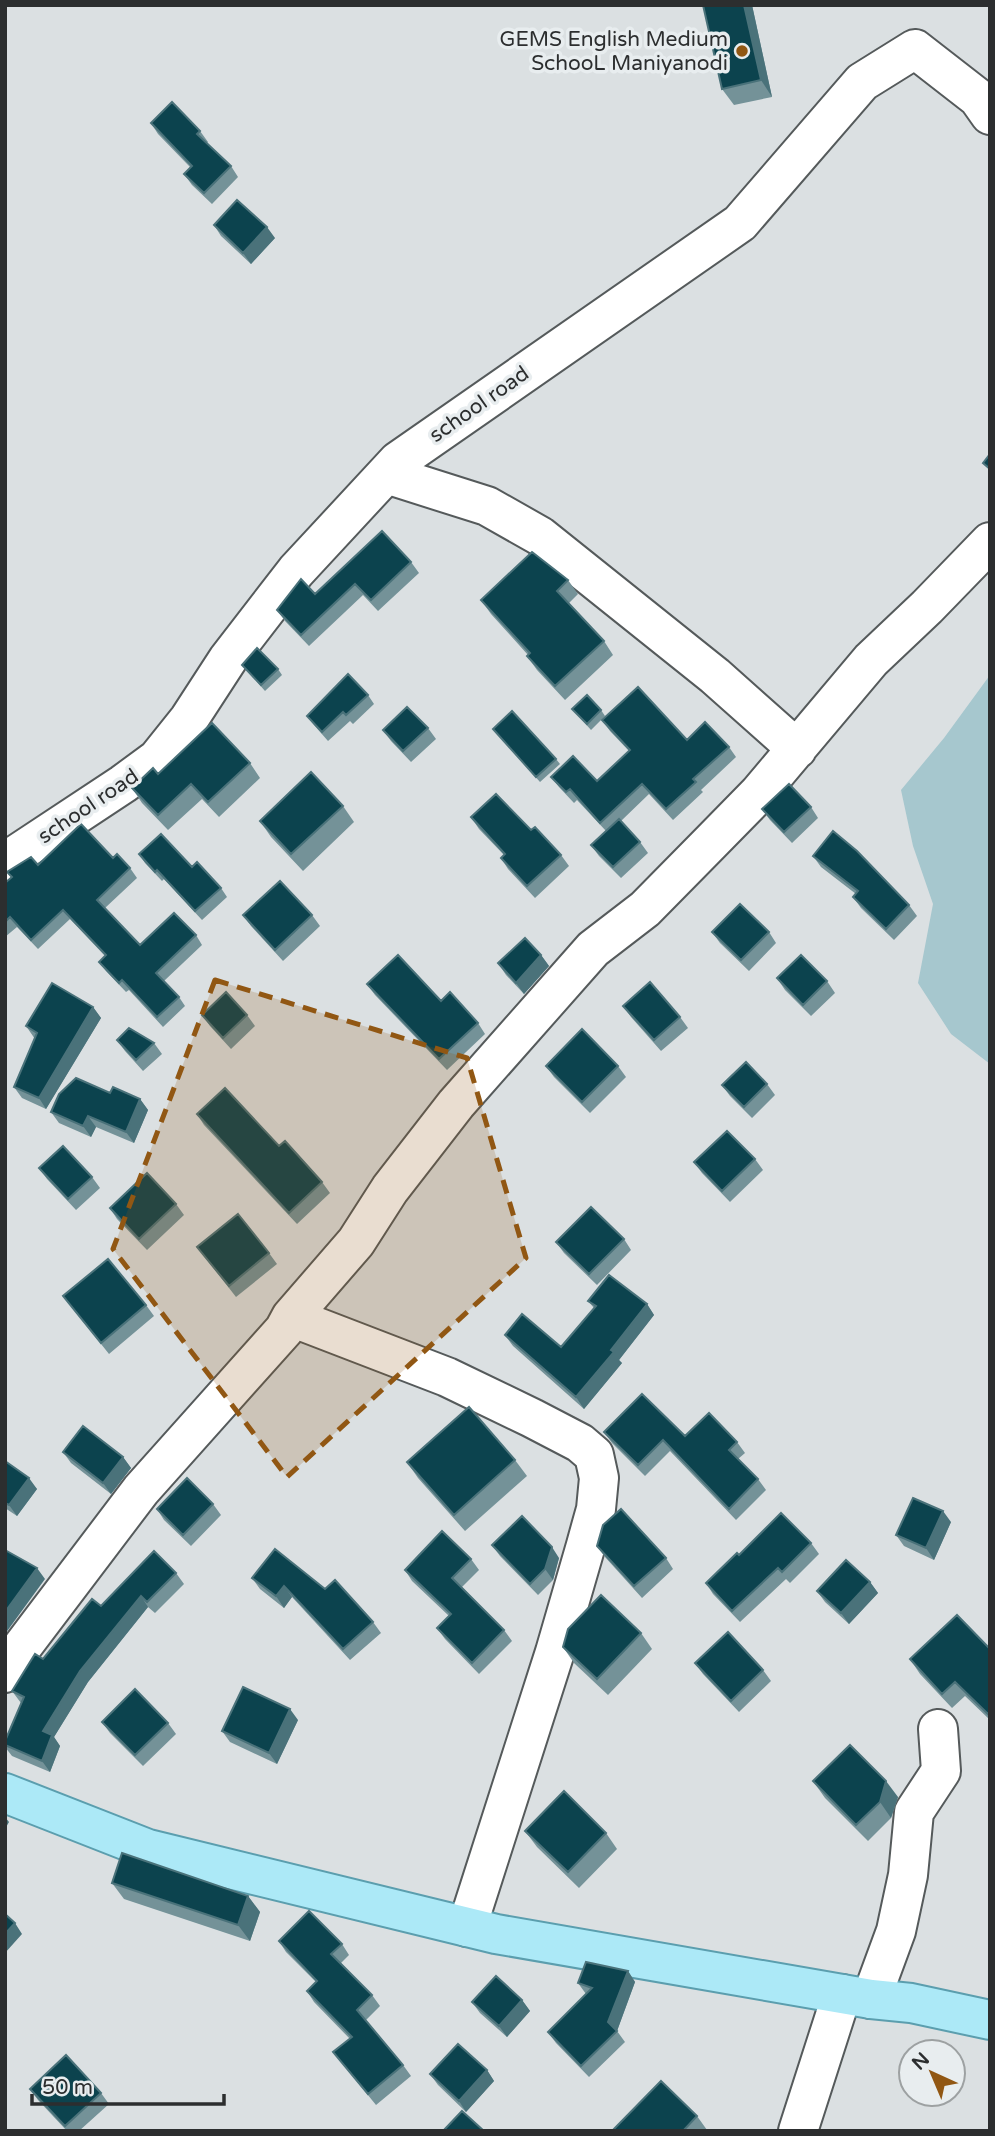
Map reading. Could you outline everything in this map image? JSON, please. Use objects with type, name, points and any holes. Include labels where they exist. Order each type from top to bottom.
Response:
[{"type":"main road","points":[[5,1793],[148,1849],[467,1927],[857,1996],[911,2003],[990,2020]]},
{"type":"street","name":"school road","points":[[5,862],[157,759],[189,719],[228,659],[296,571],[398,461],[740,223],[862,82],[915,49],[978,98],[990,115]]},
{"type":"street","points":[[386,474],[487,506],[540,536],[715,676],[797,749]]},
{"type":"street","points":[[5,1673],[141,1490],[284,1330],[291,1317],[356,1242],[390,1189],[456,1104],[593,949],[645,909],[759,793],[871,660],[990,542]]},
{"type":"street","points":[[291,1317],[447,1377],[580,1443],[594,1455],[598,1478],[596,1509],[555,1652],[467,1927]]},
{"type":"street","points":[[798,2131],[857,1996],[896,1931],[908,1875],[914,1812],[941,1771],[938,1729]]},
{"type":"highlighted area","points":[[215,980],[467,1058],[526,1258],[287,1477],[113,1249]]},
{"type":"shaded area","points":[[990,675],[990,1064],[951,1034],[918,983],[933,904],[913,846],[901,790],[944,738]]},
{"type":"building","name":"GEMS English Medium SchooL Maniyanodi","points":[[703,5],[744,5],[761,80],[722,89]]},
{"type":"building","points":[[172,102],[200,131],[197,134],[231,166],[204,193],[184,174],[192,166],[151,123]]},
{"type":"building","points":[[237,200],[267,227],[243,253],[214,225]]},
{"type":"building","points":[[990,454],[990,469],[983,463]]},
{"type":"building","points":[[382,531],[411,562],[371,600],[355,584],[301,635],[277,610],[301,579],[315,594]]},
{"type":"building","points":[[532,552],[568,580],[557,591],[604,641],[555,686],[527,656],[530,653],[481,600]]},
{"type":"building","points":[[257,648],[278,669],[261,685],[242,665]]},
{"type":"building","points":[[348,674],[368,695],[346,715],[343,712],[322,732],[307,716]]},
{"type":"building","points":[[638,687],[687,740],[705,722],[729,747],[693,779],[696,782],[666,809],[642,784],[600,823],[570,789],[566,792],[551,777],[573,756],[597,781],[630,750],[602,720]]},
{"type":"building","points":[[587,695],[601,710],[587,724],[572,709]]},
{"type":"building","points":[[407,707],[428,728],[403,751],[383,730]]},
{"type":"building","points":[[512,711],[556,759],[536,777],[493,729]]},
{"type":"building","points":[[212,723],[250,763],[208,802],[191,784],[158,815],[132,788],[153,768],[158,774]]},
{"type":"building","points":[[311,772],[343,806],[291,854],[260,821]]},
{"type":"building","points":[[789,784],[811,807],[784,832],[762,809]]},
{"type":"building","points":[[496,794],[531,830],[535,827],[561,855],[527,886],[501,858],[505,854],[471,817]]},
{"type":"building","points":[[619,819],[640,842],[613,867],[591,845]]},
{"type":"building","points":[[81,824],[113,858],[117,854],[130,868],[97,900],[140,945],[174,913],[196,935],[156,973],[179,997],[157,1017],[122,980],[119,983],[99,962],[106,955],[63,910],[31,940],[10,917],[5,922],[5,883],[12,877],[7,872],[31,857],[38,865]]},
{"type":"building","points":[[833,831],[857,851],[909,905],[886,929],[853,897],[858,891],[813,856]]},
{"type":"building","points":[[161,834],[192,867],[197,862],[221,888],[195,911],[139,854]]},
{"type":"building","points":[[280,881],[312,915],[275,950],[243,915]]},
{"type":"building","points":[[740,904],[769,932],[741,960],[712,932]]},
{"type":"building","points":[[525,938],[541,955],[516,983],[498,963]]},
{"type":"building","points":[[398,955],[441,1001],[450,992],[478,1023],[439,1059],[367,984]]},
{"type":"building","points":[[801,955],[827,981],[803,1005],[777,978]]},
{"type":"building","points":[[650,982],[680,1017],[654,1040],[623,1006]]},
{"type":"building","points":[[52,983],[93,1007],[39,1098],[14,1087],[37,1033],[26,1026]]},
{"type":"building","points":[[226,992],[247,1015],[223,1038],[202,1015]]},
{"type":"building","points":[[129,1028],[154,1043],[136,1060],[117,1040]]},
{"type":"building","points":[[582,1029],[618,1066],[582,1102],[546,1066]]},
{"type":"building","points":[[746,1062],[767,1084],[744,1107],[722,1085]]},
{"type":"building","points":[[76,1078],[110,1093],[113,1087],[140,1099],[126,1132],[88,1116],[83,1126],[51,1112],[59,1094]]},
{"type":"building","points":[[225,1088],[279,1146],[285,1141],[322,1182],[289,1213],[197,1114]]},
{"type":"building","points":[[727,1131],[755,1159],[722,1191],[694,1162]]},
{"type":"building","points":[[63,1146],[92,1177],[68,1199],[39,1168]]},
{"type":"building","points":[[147,1173],[176,1204],[139,1239],[110,1208]]},
{"type":"building","points":[[591,1207],[624,1239],[589,1274],[556,1242]]},
{"type":"building","points":[[238,1214],[269,1253],[229,1286],[197,1247]]},
{"type":"building","points":[[108,1259],[146,1305],[101,1343],[63,1296]]},
{"type":"building","points":[[609,1275],[647,1304],[611,1350],[614,1352],[576,1397],[505,1335],[522,1314],[561,1347],[596,1306],[588,1301]]},
{"type":"building","points":[[642,1394],[685,1436],[709,1413],[737,1442],[729,1450],[758,1479],[729,1509],[663,1440],[638,1465],[604,1432]]},
{"type":"building","points":[[469,1407],[515,1460],[454,1515],[407,1462]]},
{"type":"building","points":[[83,1426],[123,1457],[103,1483],[63,1452]]},
{"type":"building","points":[[5,1461],[29,1478],[9,1505],[5,1503]]},
{"type":"building","points":[[187,1478],[213,1504],[183,1535],[157,1509]]},
{"type":"building","points":[[913,1498],[943,1511],[926,1548],[896,1535]]},
{"type":"building","points":[[621,1509],[666,1558],[634,1586],[597,1546],[603,1525]]},
{"type":"building","points":[[781,1513],[811,1543],[782,1572],[778,1568],[732,1611],[706,1583]]},
{"type":"building","points":[[522,1516],[552,1547],[545,1569],[530,1584],[492,1545]]},
{"type":"building","points":[[442,1531],[471,1559],[452,1578],[504,1630],[472,1663],[437,1628],[451,1614],[405,1570]]},
{"type":"building","points":[[275,1549],[325,1589],[335,1580],[373,1622],[343,1649],[284,1586],[276,1596],[252,1578]]},
{"type":"building","points":[[5,1550],[37,1568],[5,1612]]},
{"type":"building","points":[[154,1551],[176,1573],[147,1602],[141,1596],[80,1671],[43,1731],[52,1735],[42,1761],[5,1745],[24,1697],[12,1691],[35,1654],[43,1659],[92,1599],[101,1606]]},
{"type":"building","points":[[846,1560],[870,1582],[841,1613],[817,1591]]},
{"type":"building","points":[[601,1595],[641,1633],[597,1679],[563,1647],[568,1629]]},
{"type":"building","points":[[957,1615],[990,1649],[988,1714],[955,1682],[942,1694],[910,1659]]},
{"type":"building","points":[[728,1632],[763,1670],[731,1701],[695,1663]]},
{"type":"building","points":[[243,1687],[290,1709],[269,1753],[222,1731]]},
{"type":"building","points":[[135,1689],[168,1723],[135,1755],[102,1722]]},
{"type":"building","points":[[850,1745],[886,1781],[880,1802],[856,1825],[813,1781]]},
{"type":"building","points":[[564,1791],[606,1833],[568,1872],[525,1831]]},
{"type":"building","points":[[122,1853],[248,1896],[238,1925],[112,1883]]},
{"type":"building","points":[[309,1911],[342,1944],[331,1954],[372,1995],[357,2010],[403,2065],[368,2094],[333,2052],[352,2037],[307,1991],[317,1981],[279,1941]]},
{"type":"building","points":[[5,1914],[15,1923],[5,1934]]},
{"type":"building","points":[[586,1962],[628,1971],[608,2022],[617,2031],[581,2066],[548,2032],[592,1988],[578,1983]]},
{"type":"building","points":[[496,1976],[522,2000],[499,2026],[472,2002]]},
{"type":"building","points":[[458,2044],[487,2070],[459,2101],[430,2074]]},
{"type":"building","points":[[66,2055],[101,2093],[65,2126],[30,2089]]},
{"type":"building","points":[[661,2081],[697,2116],[683,2131],[612,2131]]},
{"type":"building","points":[[462,2111],[484,2131],[443,2131]]},
{"type":"place","name":"GEMS English Medium SchooL Maniyanodi","points":[[742,51]]}]
